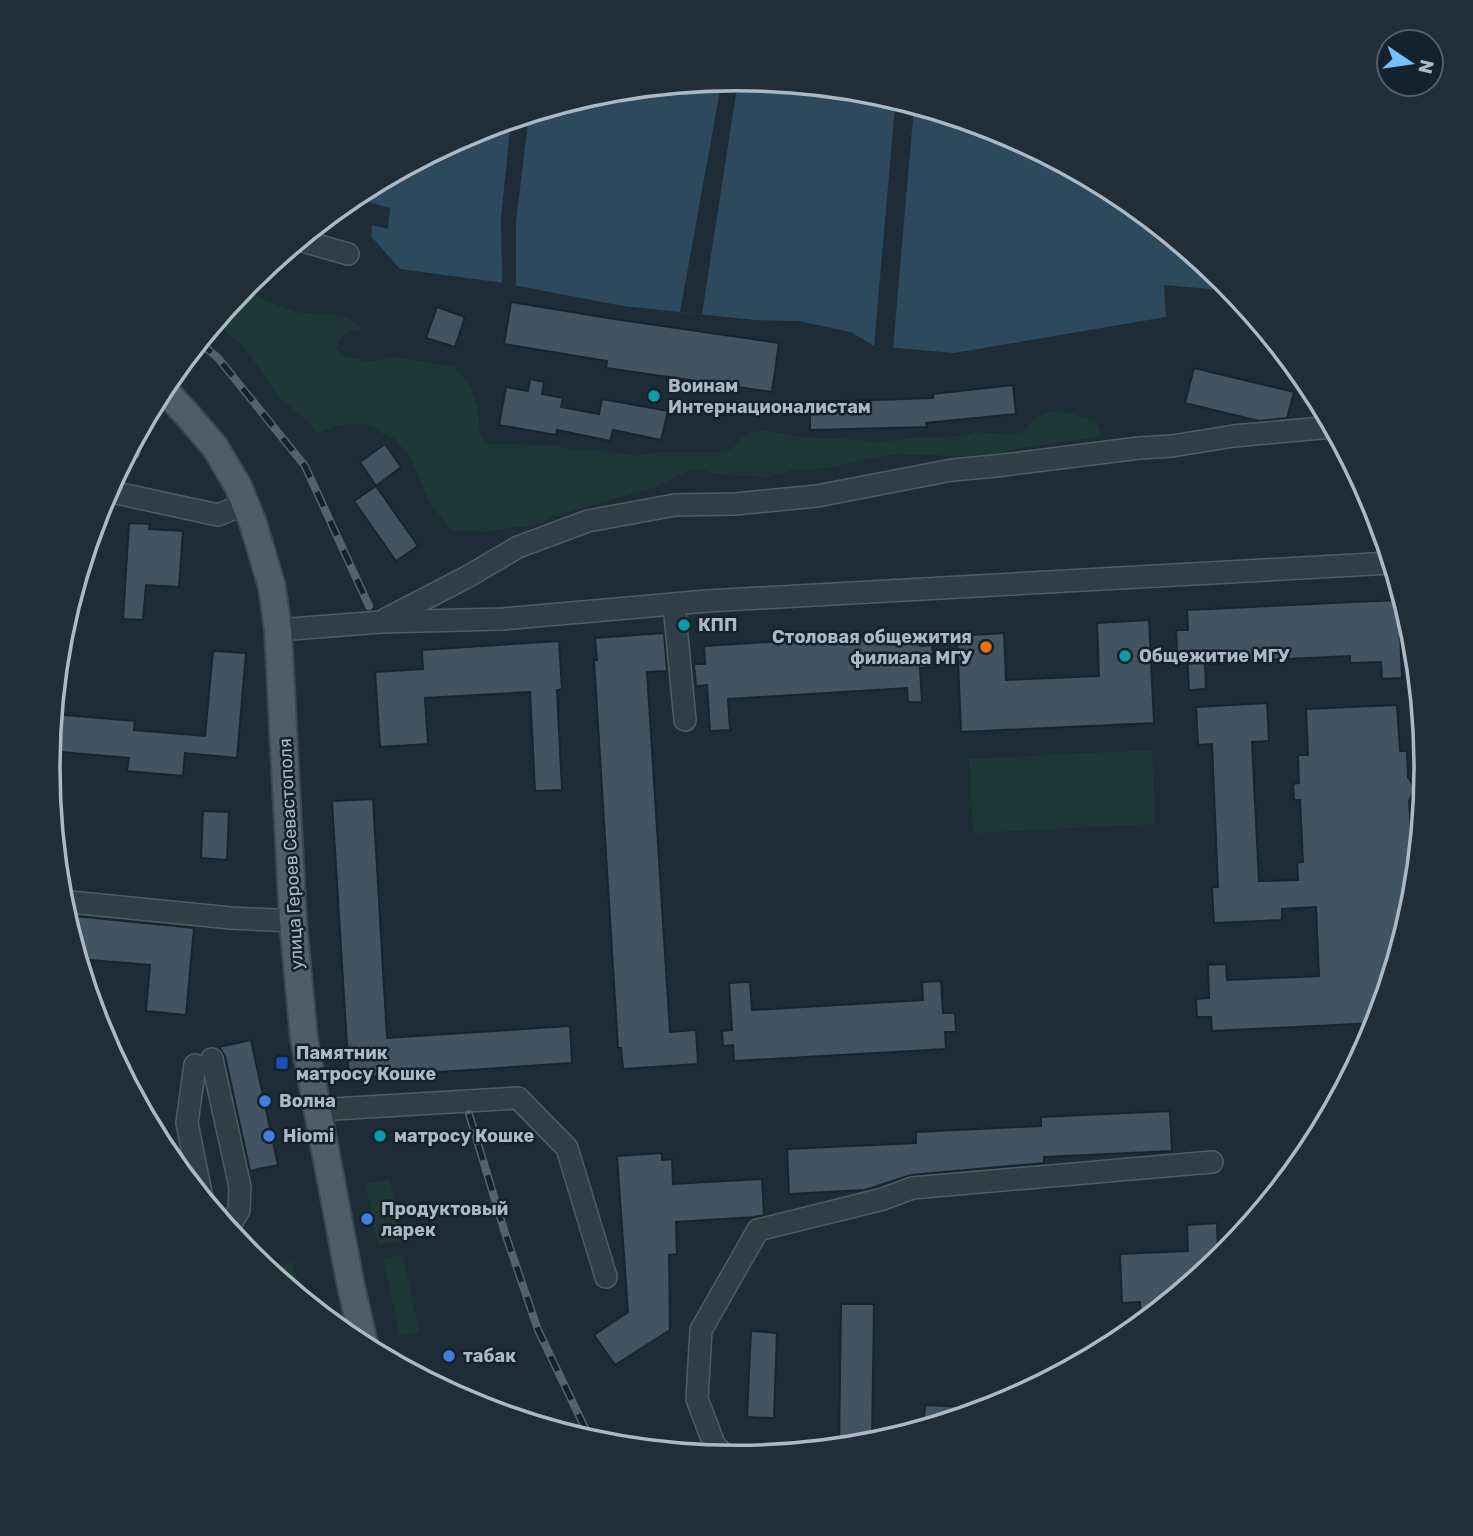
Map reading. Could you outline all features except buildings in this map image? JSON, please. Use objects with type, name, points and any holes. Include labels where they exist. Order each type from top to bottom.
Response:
[{"type":"main road","name":"улица Героев Севастополя","points":[[171,397],[215,447],[238,486],[253,523],[272,587],[278,630],[293,922],[304,1039],[362,1332]]},
{"type":"street","points":[[309,243],[348,254]]},
{"type":"street","points":[[381,622],[518,547],[588,521],[676,505],[735,504],[817,496],[952,470],[1322,428]]},
{"type":"street","points":[[118,493],[218,515],[246,504]]},
{"type":"street","points":[[278,630],[381,622],[503,619],[707,601],[1382,564]]},
{"type":"street","points":[[673,605],[685,720]]},
{"type":"street","points":[[74,902],[293,922]]},
{"type":"street","points":[[198,1179],[187,1123],[204,1062],[240,1187],[239,1210],[233,1220]]},
{"type":"street","points":[[317,1110],[518,1098],[566,1147],[606,1277]]},
{"type":"street","points":[[714,1445],[697,1399],[701,1330],[758,1230],[883,1199],[912,1188],[1212,1162]]},
{"type":"green space","points":[[254,294],[294,311],[347,318],[362,329],[345,334],[340,340],[336,349],[345,356],[369,362],[394,357],[454,367],[469,384],[478,408],[480,433],[486,444],[553,445],[576,451],[637,456],[661,452],[722,452],[733,448],[752,432],[764,430],[800,437],[874,443],[962,436],[974,432],[1012,435],[1024,431],[1037,417],[1048,412],[1061,411],[1096,421],[1102,436],[1021,448],[986,457],[899,454],[828,468],[793,470],[769,477],[722,475],[699,469],[688,471],[655,487],[558,515],[535,525],[487,532],[452,530],[428,501],[410,457],[394,438],[362,424],[338,425],[317,433],[281,399],[244,347],[222,329]]},
{"type":"green space","points":[[1152,750],[1155,824],[973,833],[969,759]]},
{"type":"green space","points":[[390,1179],[401,1241],[378,1245],[366,1184]]},
{"type":"green space","points":[[403,1255],[419,1332],[400,1336],[383,1259]]},
{"type":"green space","points":[[293,1262],[297,1283],[290,1277],[278,1266]]},
{"type":"water","points":[[692,92],[781,92],[869,104],[912,114],[954,127],[1036,161],[1113,205],[1183,259],[1215,290],[1164,285],[1166,317],[954,353],[874,346],[851,332],[798,321],[755,320],[623,306],[497,282],[400,269],[371,236],[332,226],[360,205],[437,161],[519,127],[561,114],[604,104]]},
{"type":"pier","points":[[720,91],[736,91],[702,314],[680,312]]},
{"type":"pier","points":[[895,110],[913,114],[893,348],[874,346]]},
{"type":"pier","points":[[528,124],[516,221],[516,286],[502,283],[501,218],[510,130]]},
{"type":"pier","points":[[366,201],[390,208],[388,229],[372,225],[371,236],[331,226]]},
{"type":"railway","points":[[206,348],[218,358],[305,466],[369,606]]},
{"type":"railway","points":[[469,1114],[538,1330],[585,1428]]},
{"type":"place","name":"Воинам Интернационалистам","points":[[654,396]]},
{"type":"place","name":"КПП","points":[[684,625]]},
{"type":"place","name":"Столовая общежития филиала МГУ","points":[[986,647]]},
{"type":"place","name":"Общежитие МГУ","points":[[1125,656]]},
{"type":"place","name":"Памятник матросу Кошке","points":[[282,1063]]},
{"type":"place","name":"Волна","points":[[265,1101]]},
{"type":"place","name":"Hiomi","points":[[269,1136]]},
{"type":"place","name":"матросу Кошке","points":[[380,1136]]},
{"type":"place","name":"Продуктовый ларек","points":[[367,1219]]},
{"type":"place","name":"табак","points":[[449,1356]]}]
